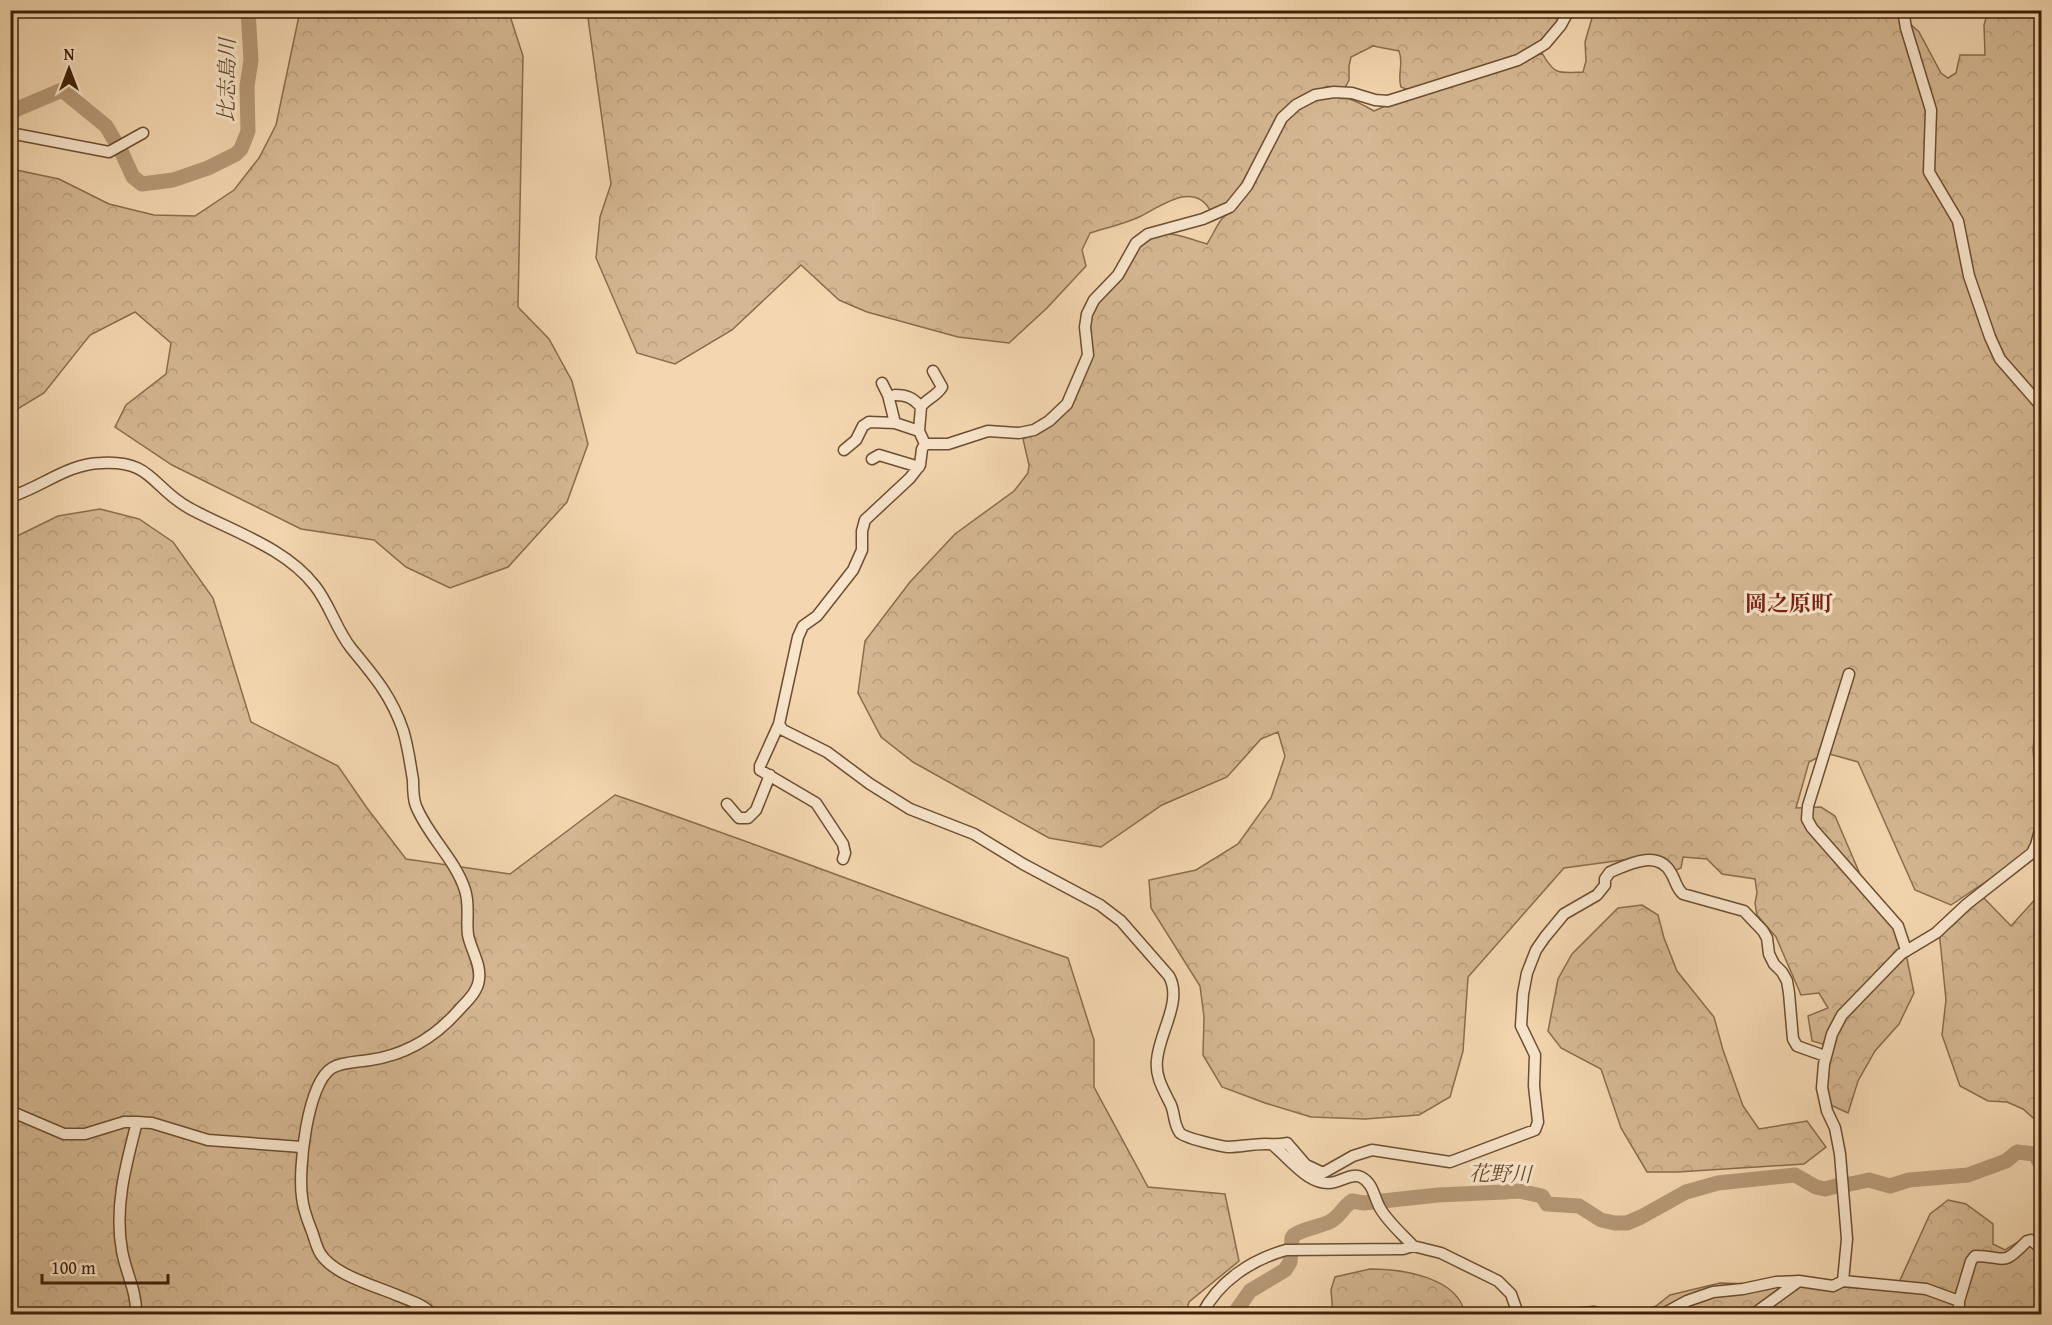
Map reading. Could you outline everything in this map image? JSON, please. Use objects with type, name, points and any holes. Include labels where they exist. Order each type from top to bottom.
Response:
[{"type":"street","points":[[925,444],[948,444],[988,431],[1019,433],[1034,430],[1049,421],[1066,404],[1088,355],[1085,327],[1087,314],[1094,300],[1118,275],[1136,243],[1148,234],[1203,219],[1230,207],[1246,186],[1282,118],[1296,105],[1315,95],[1334,92],[1352,93],[1375,100],[1388,101],[1518,60],[1545,44],[1561,25],[1569,10]]},
{"type":"street","points":[[1903,10],[1906,28],[1931,110],[1929,172],[1958,220],[1969,276],[2000,359],[2042,407]]},
{"type":"street","points":[[10,133],[110,152],[143,132]]},
{"type":"street","points":[[925,444],[919,431],[921,407],[925,400],[936,396],[942,387],[933,371]]},
{"type":"street","points":[[882,383],[888,395],[895,423]]},
{"type":"street","points":[[895,395],[905,395],[915,399],[921,407]]},
{"type":"street","points":[[844,450],[856,440],[863,426],[869,422],[895,423],[919,431]]},
{"type":"street","points":[[843,860],[845,853],[843,844],[816,803],[760,770],[760,766],[779,724],[794,650],[803,626],[817,616],[853,570],[862,550],[862,531],[865,520],[919,467],[925,444]]},
{"type":"street","points":[[872,459],[879,455],[919,467]]},
{"type":"street","points":[[10,497],[34,488],[70,468],[86,464],[122,463],[143,470],[186,506],[276,552],[304,574],[324,599],[351,647],[378,680],[397,713],[407,746],[415,805],[464,887],[468,906],[468,937],[479,970],[479,980],[477,988],[458,1012],[422,1043],[408,1050],[374,1060],[333,1067],[325,1074],[315,1096],[302,1147],[302,1197],[320,1252],[329,1263],[351,1276],[422,1306],[432,1314]]},
{"type":"street","points":[[1850,674],[1816,776],[1807,819],[1812,828],[1898,926],[1906,950]]},
{"type":"street","points":[[779,724],[783,730],[827,752],[870,784],[910,809],[974,834],[1023,864],[1112,912],[1169,976],[1175,986],[1157,1058],[1157,1071],[1160,1084],[1173,1107],[1176,1128],[1183,1136],[1227,1147],[1267,1144],[1274,1146],[1314,1180],[1333,1183],[1357,1176],[1368,1182],[1380,1208],[1413,1246]]},
{"type":"street","points":[[727,804],[739,818],[748,818],[756,810],[770,775]]},
{"type":"street","points":[[1843,1281],[1847,1248],[1838,1144],[1822,1088],[1825,1056],[1832,1034],[1842,1015],[1896,959],[1906,950],[1936,933],[1967,903],[2025,858],[2036,845],[2042,823]]},
{"type":"street","points":[[1274,1146],[1287,1143],[1306,1165],[1323,1173],[1353,1156],[1372,1150],[1450,1162],[1535,1130],[1538,1122],[1534,1086],[1535,1055],[1521,1026],[1523,994],[1533,958],[1545,937],[1564,914],[1597,895],[1605,885],[1605,879],[1610,872],[1646,860],[1657,860],[1664,864],[1683,894],[1744,911],[1763,931],[1774,964],[1782,972],[1786,981],[1793,1039],[1797,1046],[1825,1056]]},
{"type":"street","points":[[10,1111],[64,1134],[85,1134],[124,1122],[152,1122],[208,1140],[302,1147]]},
{"type":"street","points":[[136,1314],[137,1299],[122,1254],[119,1232],[124,1172],[137,1122]]},
{"type":"street","points":[[1959,1314],[1959,1301],[1971,1261],[1975,1256],[2000,1260],[2011,1258],[2027,1241],[2031,1240],[2042,1249]]},
{"type":"street","points":[[1202,1314],[1213,1296],[1235,1274],[1249,1264],[1286,1250],[1402,1249],[1413,1246],[1441,1253],[1497,1281],[1511,1294],[1518,1314]]},
{"type":"street","points":[[1749,1314],[1755,1313],[1799,1281]]},
{"type":"street","points":[[1664,1314],[1688,1301],[1713,1292],[1776,1282],[1799,1281],[1833,1286],[1843,1281],[1926,1289],[1959,1301]]},
{"type":"street","points":[[1570,1314],[1594,1312],[1602,1314]]},
{"type":"green space","points":[[1165,10],[1169,13],[1199,14],[1211,10],[1564,11],[1546,36],[1526,51],[1495,65],[1408,90],[1401,87],[1399,51],[1373,46],[1351,57],[1349,80],[1346,86],[1327,87],[1303,95],[1289,105],[1227,204],[1211,212],[1204,202],[1196,197],[1177,198],[1121,224],[1090,233],[1082,250],[1086,266],[1047,308],[1009,343],[958,337],[867,312],[839,300],[801,265],[732,330],[675,364],[637,353],[596,258],[600,217],[611,184],[587,11]]},
{"type":"green space","points":[[300,11],[505,11],[510,16],[523,56],[518,307],[549,339],[572,381],[588,444],[567,502],[508,567],[450,588],[406,567],[374,540],[301,529],[172,465],[115,427],[126,405],[166,374],[171,343],[135,312],[90,335],[44,393],[11,413],[11,169],[59,179],[109,204],[154,215],[195,216],[234,190],[259,158],[276,125]]},
{"type":"green space","points":[[1594,11],[1896,11],[1919,32],[1941,73],[1948,78],[1956,73],[1960,55],[1985,55],[1984,25],[1988,11],[2041,11],[2042,715],[2037,722],[2033,749],[2042,807],[2038,816],[2036,848],[1951,905],[1915,890],[1858,762],[1826,753],[1809,762],[1796,808],[1821,807],[1835,816],[1866,888],[1904,944],[1914,993],[1899,1024],[1875,1051],[1858,1081],[1848,1113],[1826,1103],[1823,1082],[1823,1044],[1812,1041],[1808,1016],[1828,1008],[1819,993],[1801,995],[1776,937],[1757,915],[1755,879],[1722,874],[1707,859],[1683,857],[1681,868],[1674,871],[1645,857],[1564,868],[1468,977],[1463,1051],[1450,1097],[1419,1115],[1365,1119],[1311,1117],[1222,1087],[1203,1055],[1204,1017],[1200,986],[1151,908],[1149,880],[1196,870],[1238,844],[1271,798],[1285,756],[1278,732],[1261,739],[1227,777],[1162,805],[1101,847],[1049,838],[913,762],[881,737],[858,693],[865,641],[910,582],[955,534],[1014,491],[1028,473],[1029,465],[1023,439],[1043,430],[1071,406],[1093,310],[1140,246],[1165,234],[1207,244],[1221,220],[1245,197],[1274,141],[1291,115],[1317,99],[1333,96],[1353,101],[1374,111],[1416,95],[1522,63],[1542,53],[1558,72],[1583,72],[1586,61],[1585,42]]},
{"type":"green space","points":[[100,509],[139,519],[173,542],[213,598],[251,722],[338,766],[406,859],[510,874],[615,795],[1068,958],[1094,1040],[1094,1087],[1148,1187],[1225,1194],[1239,1261],[1189,1302],[1186,1314],[11,1314],[11,539],[58,516]]},
{"type":"green space","points":[[2041,893],[2041,1125],[2023,1109],[2007,1102],[1988,1101],[1960,1086],[1942,1035],[1946,1000],[1939,930],[1980,894],[2011,926]]},
{"type":"green space","points":[[1642,905],[1658,915],[1677,971],[1714,1017],[1743,1106],[1759,1129],[1807,1121],[1826,1147],[1804,1164],[1647,1172],[1621,1128],[1601,1069],[1561,1048],[1548,1031],[1558,979],[1572,954],[1618,908]]},
{"type":"green space","points":[[1948,1200],[1966,1204],[1993,1224],[1993,1244],[2005,1250],[2026,1237],[2041,1240],[2041,1314],[1642,1314],[1642,1311],[1656,1306],[1670,1295],[1720,1283],[1896,1289],[1930,1214]]},
{"type":"green space","points":[[1370,1269],[1412,1273],[1440,1284],[1452,1291],[1460,1301],[1465,1314],[1333,1314],[1331,1290],[1335,1277]]},
{"type":"waterway","name":"比志島川","points":[[10,112],[62,90],[106,126],[133,177],[142,184],[173,180],[208,168],[236,154],[241,149],[248,131],[247,86],[251,60],[248,10]]},
{"type":"waterway","name":"花野川","points":[[1850,1184],[1869,1180],[1890,1186],[1909,1180],[1968,1175],[2006,1161],[2017,1152],[2035,1154],[2042,1167]]},
{"type":"waterway","name":"花野川","points":[[1234,1314],[1250,1291],[1285,1270],[1290,1262],[1294,1235],[1331,1221],[1352,1201],[1364,1203],[1438,1195],[1519,1191],[1542,1196],[1547,1204],[1579,1206],[1601,1220],[1627,1223],[1686,1192],[1718,1183],[1795,1175],[1816,1187],[1825,1189],[1836,1186]]},
{"type":"district","name":"岡之原町","points":[[1789,603]]}]
